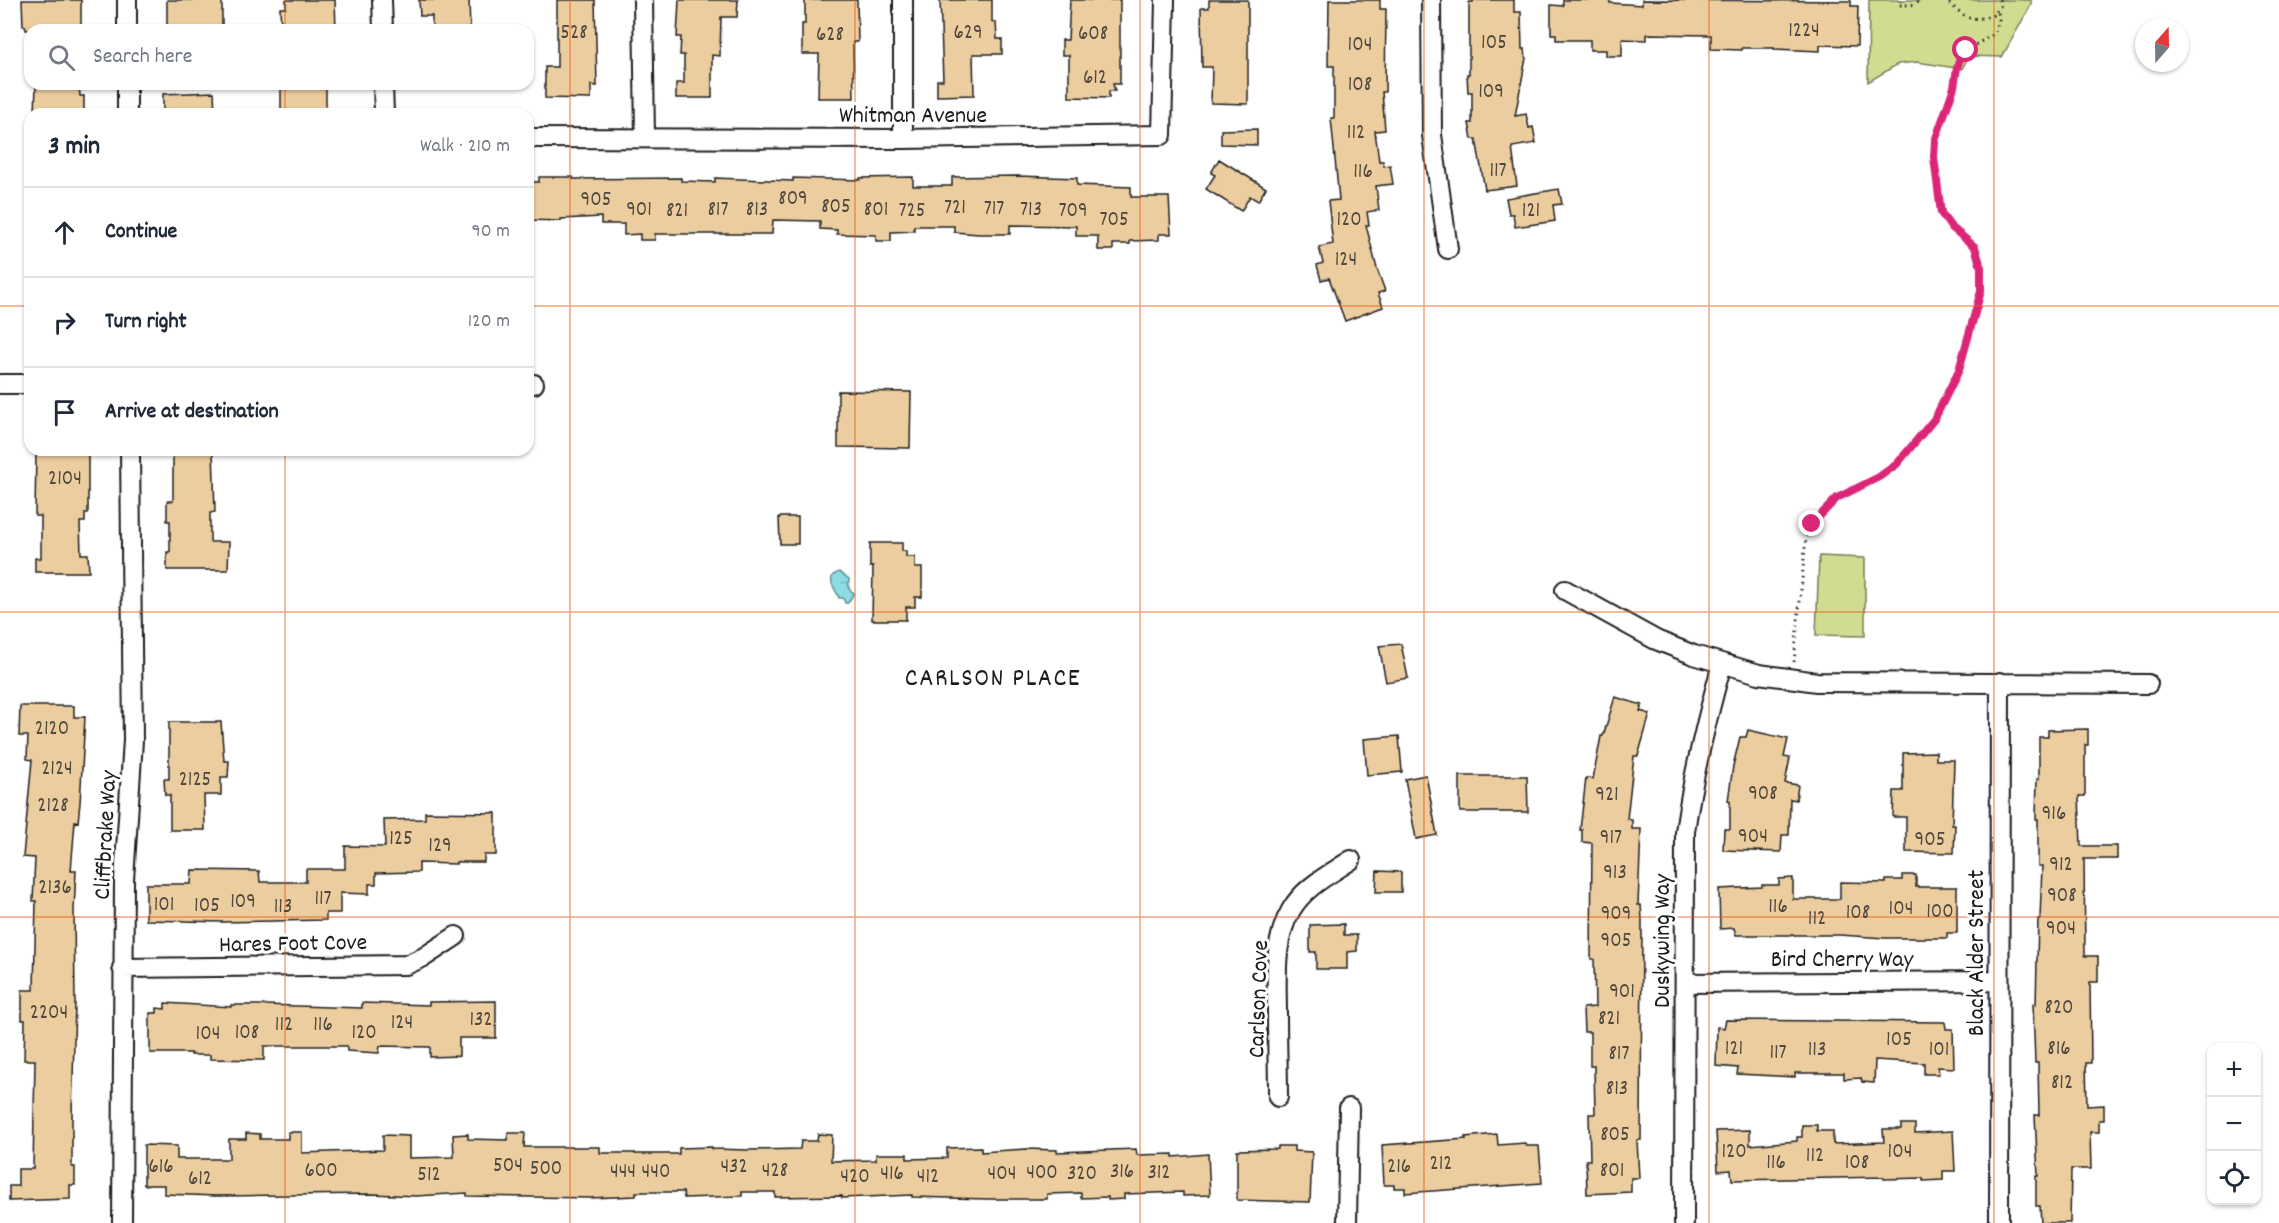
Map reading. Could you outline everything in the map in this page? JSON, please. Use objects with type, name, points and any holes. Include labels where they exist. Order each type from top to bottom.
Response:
[{"type":"street","points":[[127,0],[127,24]]},
{"type":"street","points":[[382,0],[383,24]]},
{"type":"street","points":[[643,0],[645,137]]},
{"type":"street","points":[[903,0],[903,139]]},
{"type":"street","name":"Whitman Avenue","points":[[534,138],[903,139],[1162,135],[1165,0]]},
{"type":"street","points":[[1431,0],[1432,135],[1448,249]]},
{"type":"street","points":[[127,90],[128,108]]},
{"type":"street","points":[[383,90],[384,108]]},
{"type":"street","points":[[0,384],[24,384]]},
{"type":"street","name":"Cliffbrake Way","points":[[122,1223],[124,880],[133,740],[130,456]]},
{"type":"street","points":[[1565,591],[1656,640],[1722,664],[1759,674],[1817,682],[2148,684]]},
{"type":"street","name":"Duskywing Way","points":[[1684,1223],[1685,832],[1695,763],[1722,664]]},
{"type":"street","name":"Black Alder Street","points":[[1999,1223],[2000,682]]},
{"type":"street","name":"Carlson Cove","points":[[1278,1097],[1277,970],[1280,939],[1291,909],[1305,893],[1320,880],[1351,860]]},
{"type":"street","name":"Hares Foot Cove","points":[[122,968],[406,965],[424,957],[456,936]]},
{"type":"street","name":"Bird Cherry Way","points":[[1685,983],[1999,981]]},
{"type":"street","points":[[1347,1223],[1349,1108]]},
{"type":"path","points":[[1900,0],[1899,5],[1912,5],[1922,0]]},
{"type":"path","points":[[1944,0],[1963,15],[1978,20],[1994,15],[1998,11]]},
{"type":"path","points":[[1794,664],[1806,537],[1812,524],[1837,498],[1879,477],[1897,464],[1935,418],[1959,370],[1981,291],[1981,267],[1975,247],[1950,226],[1941,213],[1934,157],[1935,141],[1954,87],[1961,55],[1994,34],[1998,27],[1999,0]]},
{"type":"green space","points":[[1869,0],[2031,0],[2031,5],[2002,57],[1969,56],[1962,69],[1917,62],[1898,64],[1868,82]]},
{"type":"green space","points":[[1819,556],[1865,558],[1865,636],[1816,635]]},
{"type":"water","points":[[839,572],[849,579],[849,589],[854,593],[848,603],[845,603],[843,598],[839,598],[832,584],[833,575]]},
{"type":"building","points":[[22,0],[81,0],[81,24],[24,24],[23,26]]},
{"type":"building","points":[[167,0],[222,0],[222,24],[167,24]]},
{"type":"building","points":[[286,0],[335,0],[336,24],[281,24],[280,8],[286,8]]},
{"type":"building","points":[[419,0],[469,0],[470,24],[432,24],[432,16],[420,16]]},
{"type":"building","points":[[557,0],[595,0],[597,86],[591,85],[591,99],[545,98],[545,67],[557,67]]},
{"type":"building","points":[[679,0],[738,0],[737,17],[721,17],[720,56],[712,55],[712,98],[676,98],[676,83],[684,83],[684,55],[680,55],[681,37],[677,37]]},
{"type":"building","points":[[805,0],[857,0],[858,42],[853,42],[854,98],[818,98],[819,54],[802,54]]},
{"type":"building","points":[[940,0],[992,0],[992,22],[996,22],[997,39],[1002,39],[1002,54],[973,54],[974,95],[937,96],[937,80],[943,80]]},
{"type":"building","points":[[1070,0],[1120,0],[1120,84],[1113,84],[1115,91],[1109,91],[1109,98],[1069,97],[1069,55],[1062,55],[1062,40],[1068,40]]},
{"type":"building","points":[[1209,0],[1248,0],[1248,104],[1211,103],[1212,67],[1202,67],[1201,8],[1209,8]]},
{"type":"building","points":[[1329,0],[1380,0],[1380,9],[1386,9],[1385,92],[1382,92],[1385,130],[1375,131],[1379,161],[1383,161],[1384,166],[1390,165],[1393,184],[1376,186],[1379,210],[1367,212],[1369,225],[1366,225],[1385,291],[1378,293],[1383,307],[1345,321],[1329,278],[1321,280],[1317,265],[1323,263],[1319,247],[1333,244],[1328,201],[1339,200],[1331,118],[1334,118],[1334,66],[1328,66]]},
{"type":"building","points":[[1473,0],[1514,0],[1514,12],[1521,12],[1522,49],[1525,49],[1526,58],[1515,116],[1526,114],[1529,128],[1533,127],[1536,143],[1512,147],[1517,186],[1485,190],[1476,139],[1472,139],[1469,123],[1472,123],[1472,92],[1468,92],[1467,74],[1469,74],[1469,2]]},
{"type":"building","points":[[1563,0],[1610,0],[1610,3],[1642,5],[1642,0],[1851,1],[1851,6],[1858,6],[1857,46],[1820,45],[1820,51],[1774,48],[1711,49],[1711,35],[1647,34],[1647,40],[1622,39],[1622,56],[1606,56],[1606,50],[1590,50],[1590,40],[1556,40],[1556,34],[1551,34],[1551,5],[1563,6]]},
{"type":"building","points":[[36,90],[80,90],[80,96],[84,96],[84,108],[35,108]]},
{"type":"building","points":[[281,90],[326,90],[326,108],[281,108]]},
{"type":"building","points":[[214,92],[215,108],[163,108],[163,94]]},
{"type":"building","points":[[1257,129],[1257,145],[1221,144],[1221,130]]},
{"type":"building","points":[[1219,159],[1266,188],[1258,201],[1250,196],[1241,211],[1206,189],[1215,175],[1211,173]]},
{"type":"building","points":[[539,177],[681,178],[681,181],[715,182],[715,178],[793,181],[793,178],[860,180],[860,178],[913,177],[913,186],[952,186],[952,177],[1077,178],[1077,185],[1131,187],[1131,197],[1169,197],[1171,234],[1159,234],[1159,240],[1130,241],[1130,244],[1113,244],[1113,250],[1098,250],[1098,236],[1076,236],[1076,226],[1010,225],[1010,234],[979,234],[954,232],[954,226],[914,226],[914,231],[891,232],[891,241],[876,241],[876,235],[837,234],[837,230],[820,229],[820,221],[773,220],[772,234],[655,234],[655,240],[640,240],[640,234],[624,235],[624,224],[601,224],[601,217],[561,219],[561,221],[534,220],[534,182],[539,182]]},
{"type":"building","points":[[1559,189],[1562,204],[1553,205],[1555,221],[1515,227],[1513,214],[1509,214],[1506,198]]},
{"type":"building","points":[[838,391],[911,392],[910,448],[838,447]]},
{"type":"building","points":[[36,456],[88,456],[88,513],[85,513],[85,522],[80,522],[81,554],[88,554],[89,572],[35,572],[35,558],[41,558],[41,516],[35,516]]},
{"type":"building","points":[[173,456],[213,456],[215,512],[210,513],[210,542],[229,542],[228,570],[167,570],[167,552],[170,552],[170,521],[167,521],[167,501],[173,501]]},
{"type":"building","points":[[779,517],[798,517],[798,544],[780,544]]},
{"type":"building","points":[[870,543],[902,543],[902,551],[906,551],[906,557],[915,557],[915,568],[922,568],[922,597],[915,597],[915,607],[906,607],[906,620],[872,620],[873,567],[870,567]]},
{"type":"building","points":[[1401,644],[1408,678],[1386,682],[1379,646]]},
{"type":"building","points":[[1615,697],[1642,705],[1640,711],[1650,714],[1638,756],[1634,756],[1627,819],[1632,820],[1632,829],[1641,829],[1638,905],[1641,905],[1642,920],[1641,1140],[1637,1140],[1639,1178],[1631,1178],[1631,1192],[1587,1194],[1586,1160],[1590,1160],[1589,1114],[1595,1114],[1594,1066],[1590,1066],[1590,1032],[1584,1032],[1583,1008],[1595,1007],[1594,959],[1591,959],[1592,843],[1582,842],[1582,830],[1580,830],[1586,778],[1593,779],[1601,736],[1603,736]]},
{"type":"building","points":[[20,706],[74,706],[74,717],[85,717],[80,803],[78,822],[75,821],[71,871],[76,871],[72,1116],[72,1167],[75,1167],[75,1185],[70,1185],[70,1199],[9,1201],[9,1186],[18,1186],[18,1169],[33,1169],[35,1060],[24,1060],[25,1020],[22,1020],[22,990],[34,990],[35,858],[23,857],[32,760],[27,759],[28,736],[19,736]]},
{"type":"building","points":[[169,722],[221,722],[224,761],[229,761],[228,777],[221,777],[221,795],[204,795],[205,830],[170,830],[170,795],[165,795],[164,779],[169,779]]},
{"type":"building","points":[[2088,729],[2088,745],[2085,745],[2085,796],[2079,796],[2081,846],[2117,846],[2117,859],[2084,859],[2085,956],[2098,956],[2098,982],[2090,982],[2091,1063],[2086,1063],[2087,1106],[2104,1105],[2104,1120],[2099,1120],[2099,1132],[2090,1132],[2091,1169],[2071,1169],[2070,1223],[2041,1223],[2040,1206],[2036,1206],[2036,1176],[2038,1176],[2035,1115],[2039,1115],[2038,1063],[2035,1063],[2033,1004],[2036,1004],[2042,866],[2038,866],[2038,819],[2036,819],[2039,737],[2048,737],[2048,730]]},
{"type":"building","points":[[1748,730],[1788,739],[1784,757],[1790,758],[1785,783],[1798,785],[1796,800],[1790,799],[1789,835],[1782,835],[1781,852],[1723,850],[1724,829],[1730,829],[1730,801],[1728,801],[1733,766],[1740,737],[1746,737]]},
{"type":"building","points":[[1399,736],[1402,772],[1367,775],[1364,739]]},
{"type":"building","points":[[1936,752],[1936,760],[1954,760],[1952,825],[1955,825],[1954,853],[1906,852],[1906,817],[1893,817],[1894,791],[1903,791],[1903,753]]},
{"type":"building","points":[[1426,775],[1437,835],[1416,839],[1405,779]]},
{"type":"building","points":[[1460,776],[1527,776],[1528,812],[1460,812]]},
{"type":"building","points":[[425,812],[496,813],[496,855],[484,855],[484,862],[419,863],[419,872],[376,873],[376,884],[369,884],[369,894],[340,893],[340,913],[326,913],[326,920],[222,922],[146,920],[146,884],[191,884],[192,870],[259,871],[260,882],[306,882],[306,869],[345,869],[345,846],[385,847],[384,820],[425,819]]},
{"type":"building","points":[[1377,871],[1401,872],[1401,892],[1376,892]]},
{"type":"building","points":[[1902,875],[1916,875],[1916,887],[1957,887],[1957,933],[1947,933],[1947,938],[1885,938],[1840,935],[1736,935],[1734,928],[1720,929],[1719,889],[1779,885],[1779,879],[1793,878],[1793,899],[1840,899],[1840,882],[1886,883],[1886,880],[1902,880]]},
{"type":"building","points":[[1344,924],[1344,935],[1357,935],[1357,951],[1347,952],[1347,969],[1316,969],[1316,952],[1310,952],[1310,925]]},
{"type":"building","points":[[496,1001],[496,1038],[459,1038],[459,1056],[430,1057],[430,1047],[380,1046],[379,1053],[347,1051],[347,1046],[264,1046],[264,1060],[210,1059],[210,1055],[191,1055],[191,1053],[150,1053],[150,1013],[157,1013],[157,1008],[165,1009],[165,1003],[231,1007],[231,1005],[264,1005],[362,1008],[362,1003],[429,1005],[429,1002]]},
{"type":"building","points":[[1726,1020],[1945,1022],[1946,1029],[1953,1029],[1954,1068],[1938,1067],[1939,1074],[1924,1074],[1924,1063],[1875,1060],[1874,1083],[1862,1082],[1861,1078],[1844,1079],[1844,1073],[1795,1073],[1795,1077],[1737,1074],[1738,1068],[1716,1066],[1717,1027],[1724,1028]]},
{"type":"building","points":[[1901,1124],[1915,1124],[1915,1133],[1953,1131],[1955,1171],[1943,1171],[1943,1180],[1923,1181],[1923,1178],[1884,1179],[1884,1177],[1732,1180],[1731,1170],[1718,1171],[1716,1131],[1750,1130],[1750,1145],[1797,1141],[1797,1137],[1802,1137],[1802,1125],[1817,1125],[1817,1131],[1833,1131],[1833,1144],[1884,1142],[1883,1129],[1901,1129]]},
{"type":"building","points":[[288,1132],[302,1132],[302,1153],[383,1150],[383,1135],[409,1136],[409,1158],[454,1157],[453,1135],[468,1134],[468,1139],[508,1140],[508,1133],[525,1133],[524,1147],[600,1147],[600,1153],[635,1154],[679,1154],[679,1148],[712,1147],[712,1149],[749,1150],[800,1149],[801,1141],[817,1141],[818,1134],[832,1135],[831,1161],[876,1160],[876,1154],[907,1154],[907,1159],[947,1158],[947,1148],[981,1147],[981,1152],[1026,1149],[1057,1150],[1057,1152],[1136,1149],[1137,1155],[1173,1154],[1173,1157],[1208,1154],[1210,1195],[1183,1196],[1183,1192],[1124,1194],[1124,1199],[1108,1200],[1108,1197],[1081,1198],[1081,1193],[1047,1194],[1047,1199],[912,1197],[912,1195],[842,1198],[842,1196],[775,1197],[775,1192],[742,1192],[742,1196],[684,1198],[683,1192],[636,1192],[636,1196],[590,1198],[467,1196],[467,1193],[416,1196],[373,1194],[216,1196],[164,1194],[164,1185],[144,1185],[144,1145],[177,1146],[177,1159],[229,1159],[229,1139],[246,1139],[246,1133],[260,1134],[260,1139],[288,1139]]},
{"type":"building","points":[[1497,1134],[1498,1145],[1525,1143],[1526,1146],[1539,1146],[1542,1183],[1405,1193],[1405,1188],[1384,1185],[1382,1145],[1466,1139],[1465,1137]]},
{"type":"building","points":[[1278,1146],[1294,1146],[1294,1151],[1312,1152],[1310,1202],[1237,1200],[1237,1150],[1278,1149]]},
{"type":"district","name":"CARLSON PLACE","points":[[993,676]]},
{"type":"route","points":[[1812,524],[1837,498],[1879,477],[1897,464],[1935,418],[1959,370],[1981,291],[1981,267],[1975,247],[1944,221],[1934,157],[1935,141],[1940,124],[1954,87],[1961,55],[1966,50]]}]
